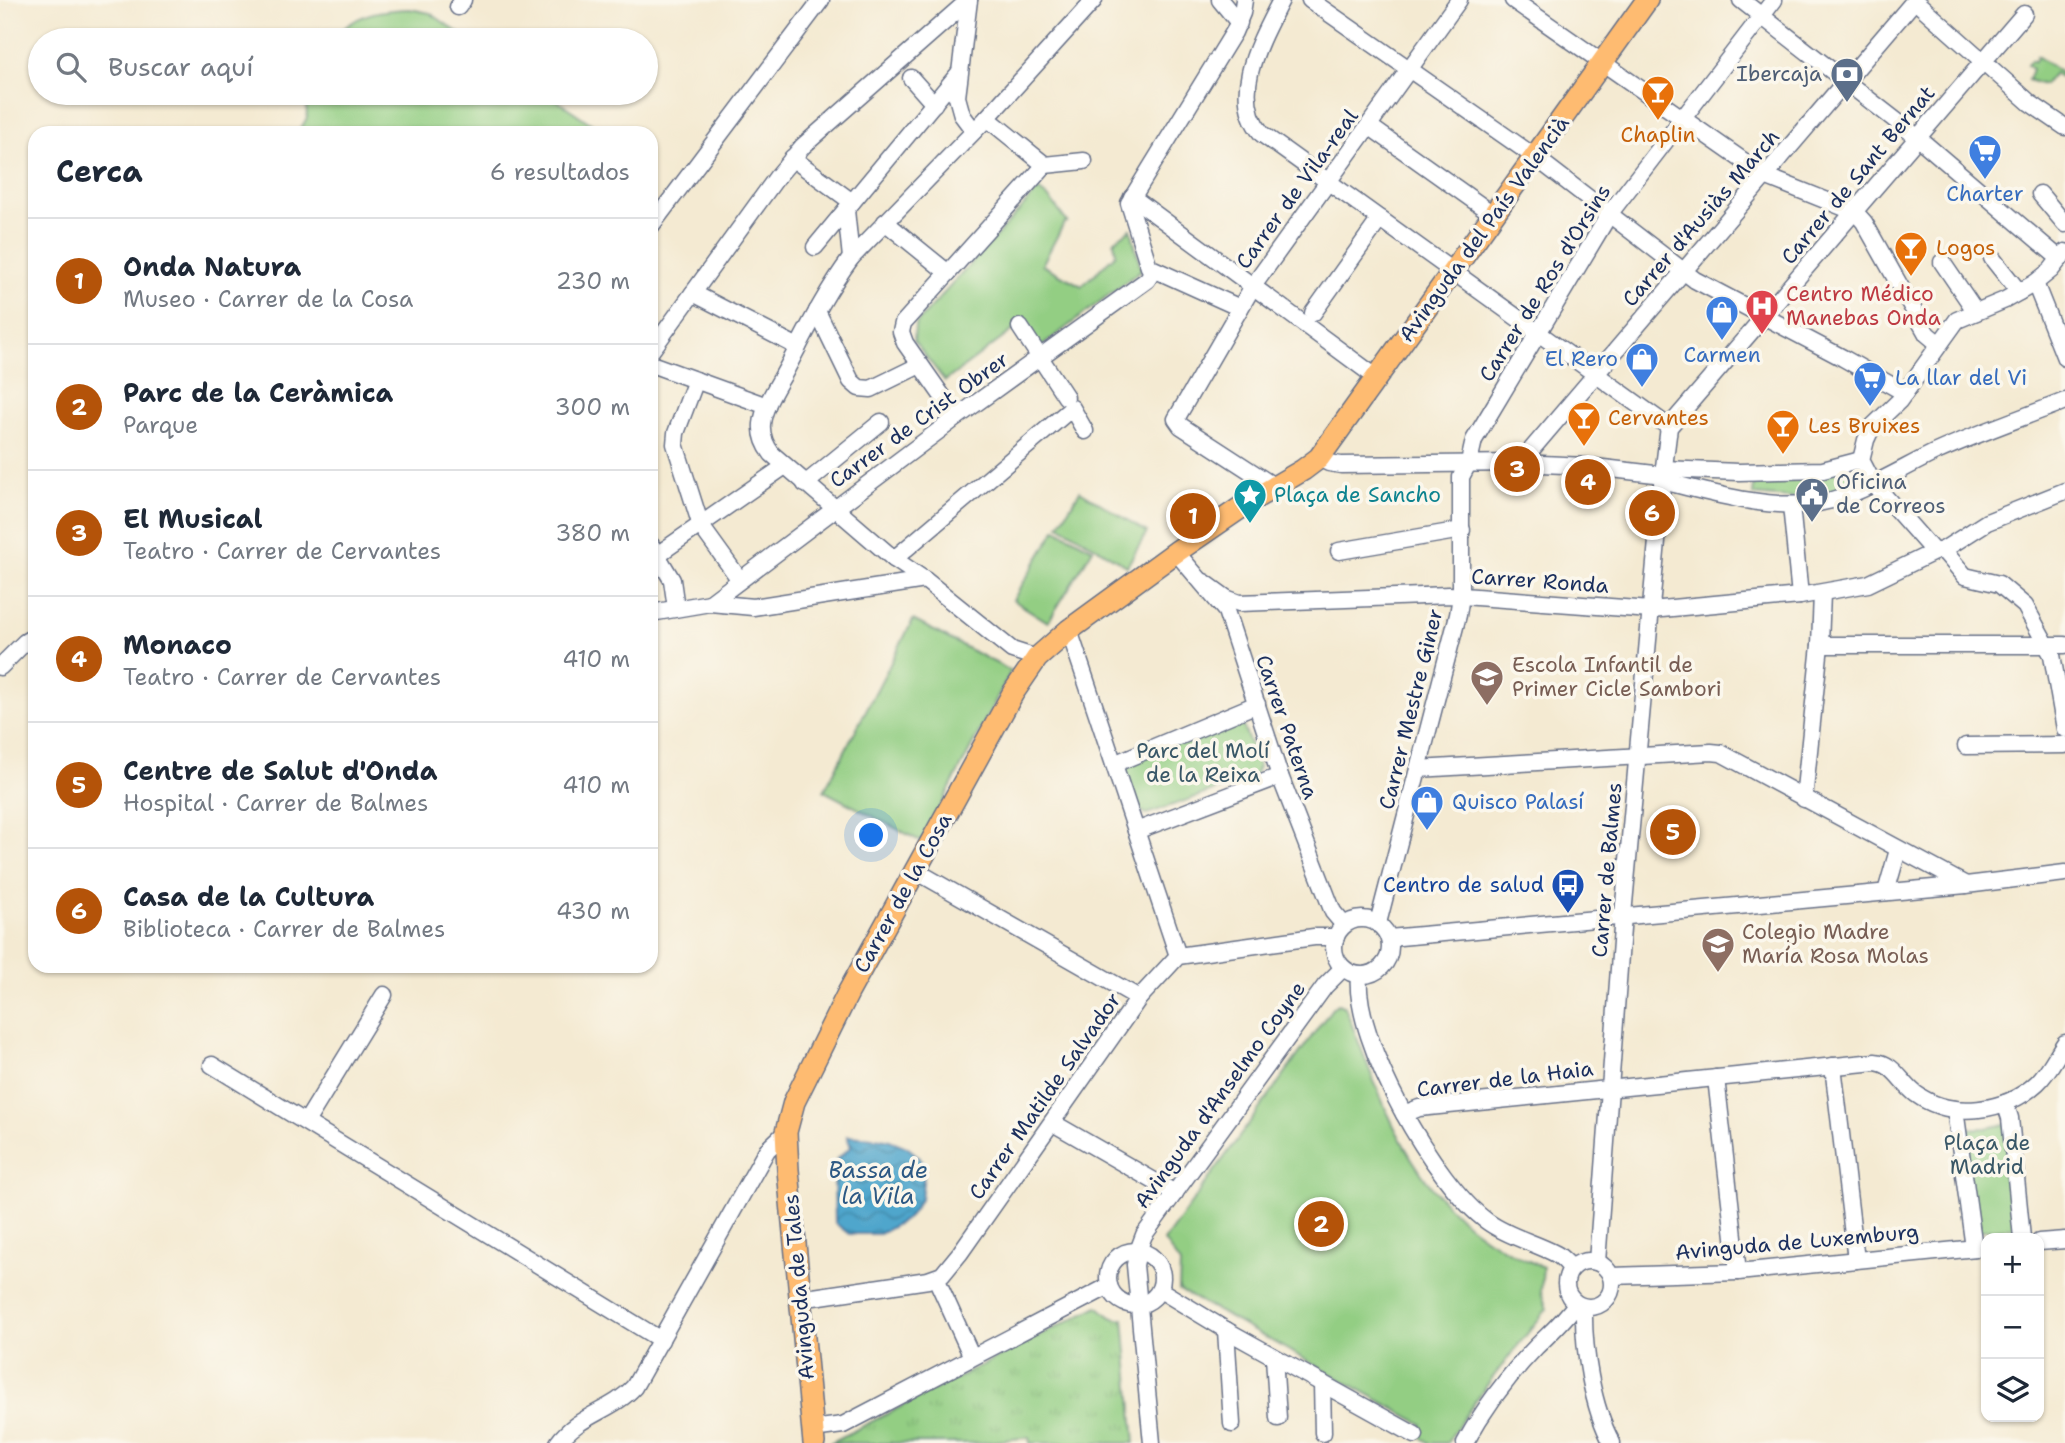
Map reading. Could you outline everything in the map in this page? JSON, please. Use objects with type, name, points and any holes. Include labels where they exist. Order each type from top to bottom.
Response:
[{"type":"main road","name":"Avinguda del País Valencià","points":[[1275,487],[1319,458],[1647,0]]},
{"type":"main road","name":"Carrer de la Cosa","points":[[786,1132],[794,1102],[848,993],[1013,693],[1037,658],[1069,630],[1176,552],[1275,487]]},
{"type":"main road","name":"Avinguda de Tales","points":[[786,1132],[813,1436]]},
{"type":"street","points":[[658,217],[821,0]]},
{"type":"street","points":[[969,0],[959,73],[958,106],[974,131]]},
{"type":"street","points":[[658,341],[792,158],[969,0]]},
{"type":"street","points":[[1037,658],[1012,650],[834,509],[772,454],[764,443],[762,426],[767,407],[817,311],[851,258],[987,118],[1094,0]]},
{"type":"street","points":[[1220,0],[1239,23]]},
{"type":"street","points":[[1240,308],[1153,271],[1147,263],[1130,208],[1132,197],[1239,23],[1244,0]]},
{"type":"street","points":[[1281,0],[1251,68],[1248,94],[1258,128],[1270,141],[1669,427],[1663,475]]},
{"type":"street","points":[[1310,0],[1535,157],[1695,280],[1905,394]]},
{"type":"street","name":"Carrer de Vila-real","points":[[1275,487],[1181,426],[1176,419],[1253,286],[1459,0]]},
{"type":"street","points":[[1513,0],[1765,176],[1855,212],[1864,222],[1927,334],[1939,344]]},
{"type":"street","points":[[1741,0],[1917,137],[2062,256],[2035,283],[1957,320],[1905,394],[1872,427],[1861,460],[1872,483],[1965,576],[1995,582],[2015,596],[2029,612],[2054,665],[2065,729]]},
{"type":"street","name":"Carrer de Ros d'Orsins","points":[[1469,462],[1474,440],[1610,213],[1774,0]]},
{"type":"street","points":[[1914,0],[2034,106],[2065,127]]},
{"type":"street","name":"Carrer d'Ausiàs March","points":[[1520,463],[1914,0]]},
{"type":"street","name":"Carrer de Sant Bernat","points":[[1669,427],[2024,14]]},
{"type":"street","points":[[815,247],[959,73]]},
{"type":"street","points":[[911,78],[934,104]]},
{"type":"street","points":[[987,118],[1041,162],[1084,161]]},
{"type":"street","points":[[1369,126],[1494,215]]},
{"type":"street","points":[[792,158],[849,206],[851,258]]},
{"type":"street","points":[[957,417],[905,343],[902,327],[906,318],[1029,183],[1041,162]]},
{"type":"street","points":[[2040,194],[2065,224]]},
{"type":"street","points":[[1132,197],[1377,378]]},
{"type":"street","points":[[1313,313],[1380,219]]},
{"type":"street","points":[[885,222],[948,273]]},
{"type":"street","points":[[1992,258],[2019,292]]},
{"type":"street","points":[[1942,262],[1976,312]]},
{"type":"street","name":"Carrer de Crist Obrer","points":[[710,603],[957,417],[1147,281],[1153,271]]},
{"type":"street","points":[[2035,283],[2065,358]]},
{"type":"street","points":[[692,293],[798,348]]},
{"type":"street","points":[[817,311],[856,387],[871,389],[920,365]]},
{"type":"street","points":[[1020,327],[1066,397]]},
{"type":"street","points":[[658,366],[767,407]]},
{"type":"street","points":[[696,380],[675,438],[701,526],[740,580]]},
{"type":"street","points":[[1663,475],[1736,498],[1791,505],[1812,504],[1831,500],[1939,451],[2065,401]]},
{"type":"street","points":[[894,559],[1072,408],[1085,431]]},
{"type":"street","points":[[805,484],[881,422]]},
{"type":"street","points":[[1319,458],[1341,465],[1520,463],[1586,466],[1663,475],[1823,470],[1861,460]]},
{"type":"street","name":"Carrer Mestre Giner","points":[[1378,923],[1458,615],[1461,596],[1461,477],[1469,462]]},
{"type":"street","points":[[658,548],[701,526],[785,466]]},
{"type":"street","points":[[1736,498],[1738,472]]},
{"type":"street","name":"Carrer de Balmes","points":[[1597,1262],[1623,915],[1663,475]]},
{"type":"street","name":"Carrer Ronda","points":[[1204,582],[1232,601],[1255,603],[1461,596],[1651,610],[1800,596],[1878,580],[1938,551],[1987,522],[2065,491]]},
{"type":"street","points":[[1791,505],[1800,596]]},
{"type":"street","points":[[1339,551],[1462,530]]},
{"type":"street","name":"Carrer Paterna","points":[[1176,552],[1204,582],[1230,620],[1280,776],[1340,931]]},
{"type":"street","points":[[658,557],[672,580],[676,608]]},
{"type":"street","points":[[658,612],[710,603],[753,607],[925,580]]},
{"type":"street","points":[[1804,799],[1820,645],[1822,593]]},
{"type":"street","points":[[1230,620],[1255,603]]},
{"type":"street","points":[[1069,630],[1178,956],[1314,937],[1340,931],[1361,919],[1378,923],[1389,938],[1391,948],[1384,965],[1377,972],[1359,976],[1343,968],[1334,954],[1340,931]]},
{"type":"street","points":[[0,667],[28,640]]},
{"type":"street","points":[[1820,645],[2065,645]]},
{"type":"street","points":[[1114,764],[1256,704]]},
{"type":"street","points":[[1966,746],[2065,745]]},
{"type":"street","points":[[1419,769],[1721,753],[1966,885]]},
{"type":"street","points":[[1136,831],[1280,776]]},
{"type":"street","points":[[1886,892],[1898,850]]},
{"type":"street","points":[[916,871],[1139,998]]},
{"type":"street","points":[[1389,938],[1966,885],[2065,873]]},
{"type":"street","name":"Carrer Matilde Salvador","points":[[936,1278],[946,1271],[960,1253],[1139,998],[1178,956]]},
{"type":"street","name":"Avinguda d'Anselmo Coyne","points":[[1152,1443],[1135,1265],[1144,1235],[1325,986],[1343,968]]},
{"type":"street","points":[[1359,976],[1357,994],[1378,1059],[1404,1114],[1430,1157],[1469,1206],[1486,1222],[1509,1236],[1557,1255],[1572,1268]]},
{"type":"street","points":[[306,1122],[384,995]]},
{"type":"street","points":[[1980,1247],[1955,1109],[2005,1103],[2025,1092],[2039,1081],[2065,1043]]},
{"type":"street","name":"Carrer de la Haia","points":[[1404,1114],[1419,1108],[1885,1063],[1920,1097],[1955,1109]]},
{"type":"street","points":[[212,1065],[661,1340]]},
{"type":"street","points":[[1833,1066],[1856,1260]]},
{"type":"street","points":[[1716,1078],[1738,1272]]},
{"type":"street","points":[[2005,1103],[2010,1118],[2022,1233]]},
{"type":"street","points":[[1053,1123],[1175,1193]]},
{"type":"street","name":"Carrer de la Cosa","points":[[558,1443],[580,1421],[624,1398],[634,1387],[767,1150],[786,1132]]},
{"type":"street","points":[[2044,1242],[2065,1240]]},
{"type":"street","name":"Avinguda de Luxemburg","points":[[1611,1276],[1738,1272],[1980,1247]]},
{"type":"street","points":[[813,1436],[843,1425],[1109,1286],[1115,1297],[1125,1304],[1138,1306],[1151,1301],[1160,1290],[1162,1273],[1154,1258],[1138,1251]]},
{"type":"street","name":"Avinguda d'Anselmo Coyne","points":[[1109,1286],[1108,1273],[1114,1261],[1125,1253],[1138,1251]]},
{"type":"street","points":[[1471,1441],[1498,1390],[1536,1347],[1580,1305],[1600,1305],[1611,1293],[1611,1276],[1606,1268],[1597,1262],[1584,1261],[1572,1268],[1566,1280],[1567,1293],[1580,1305],[1598,1410],[1612,1443]]},
{"type":"street","points":[[800,1299],[936,1278],[972,1357]]},
{"type":"street","points":[[1160,1290],[1226,1330],[1415,1435]]},
{"type":"street","points":[[1226,1330],[1232,1424]]},
{"type":"street","points":[[1274,1357],[1278,1418]]},
{"type":"street","points":[[1322,1383],[1323,1433]]},
{"type":"green space","points":[[410,9],[430,13],[452,28],[344,28],[366,15]]},
{"type":"green space","points":[[2037,56],[2065,76],[2065,80],[2054,73],[2044,85],[2028,80],[2032,69],[2027,65],[2031,60],[2035,62]]},
{"type":"green space","points":[[306,105],[564,105],[595,126],[302,126],[307,118]]},
{"type":"green space","points":[[1038,190],[1050,199],[1067,222],[1042,265],[1082,286],[1116,254],[1114,241],[1131,229],[1141,270],[1041,347],[1015,329],[945,381],[914,341],[915,325]]},
{"type":"green space","points":[[1847,468],[1854,486],[1812,500],[1753,495],[1755,475]]},
{"type":"green space","points":[[1080,491],[1147,532],[1127,566],[1059,525]]},
{"type":"green space","points":[[1056,529],[1093,549],[1048,622],[1013,600]]},
{"type":"green space","points":[[913,620],[1011,671],[922,842],[824,791]]},
{"type":"green space","name":"Parc del Molí de la Reixa","points":[[1233,721],[1243,726],[1259,767],[1254,777],[1147,814],[1134,808],[1122,773],[1127,759]]},
{"type":"green space","points":[[1338,1004],[1345,1007],[1394,1127],[1437,1194],[1465,1222],[1500,1247],[1543,1267],[1541,1292],[1547,1309],[1483,1391],[1447,1443],[1430,1443],[1420,1437],[1422,1424],[1179,1290],[1180,1264],[1164,1241],[1333,1007]]},
{"type":"green space","name":"Plaça de Madrid","points":[[2007,1124],[2017,1227],[1974,1231],[1961,1129]]},
{"type":"green space","points":[[1098,1306],[1113,1318],[1124,1319],[1135,1443],[1030,1443],[1029,1437],[979,1443],[830,1443]]},
{"type":"water","name":"Bassa de la Vila","points":[[847,1136],[887,1139],[907,1147],[919,1157],[925,1167],[921,1198],[908,1218],[879,1234],[849,1234],[835,1223],[834,1162],[851,1147]]},
{"type":"place","name":"Ibercaja","points":[[1847,104]]},
{"type":"place","name":"Chaplin","points":[[1658,122]]},
{"type":"place","name":"Charter","points":[[1985,181]]},
{"type":"place","name":"Logos","points":[[1911,278]]},
{"type":"place","name":"Centro Médico Manebas Onda","points":[[1762,336]]},
{"type":"place","name":"Carmen","points":[[1722,342]]},
{"type":"place","name":"El Rero","points":[[1642,389]]},
{"type":"place","name":"La llar del Vi","points":[[1870,408]]},
{"type":"place","name":"Cervantes","points":[[1584,448]]},
{"type":"place","name":"Les Bruixes","points":[[1783,456]]},
{"type":"place","name":"El Musical","points":[[1517,469]]},
{"type":"place","name":"Monaco","points":[[1588,482]]},
{"type":"place","name":"Casa de la Cultura","points":[[1652,513]]},
{"type":"place","name":"Onda Natura","points":[[1193,516]]},
{"type":"place","name":"Oficina de Correos","points":[[1812,524]]},
{"type":"place","name":"Plaça de Sancho","points":[[1250,525]]},
{"type":"place","name":"Escola Infantil de Primer Cicle Sambori","points":[[1487,707]]},
{"type":"place","name":"Quisco Palasí","points":[[1427,832]]},
{"type":"place","name":"Centre de Salut d'Onda","points":[[1673,832]]},
{"type":"place","name":"Centro de salud","points":[[1568,915]]},
{"type":"place","name":"Colegio Madre María Rosa Molas","points":[[1718,974]]},
{"type":"place","name":"Parc de la Ceràmica","points":[[1321,1224]]}]
